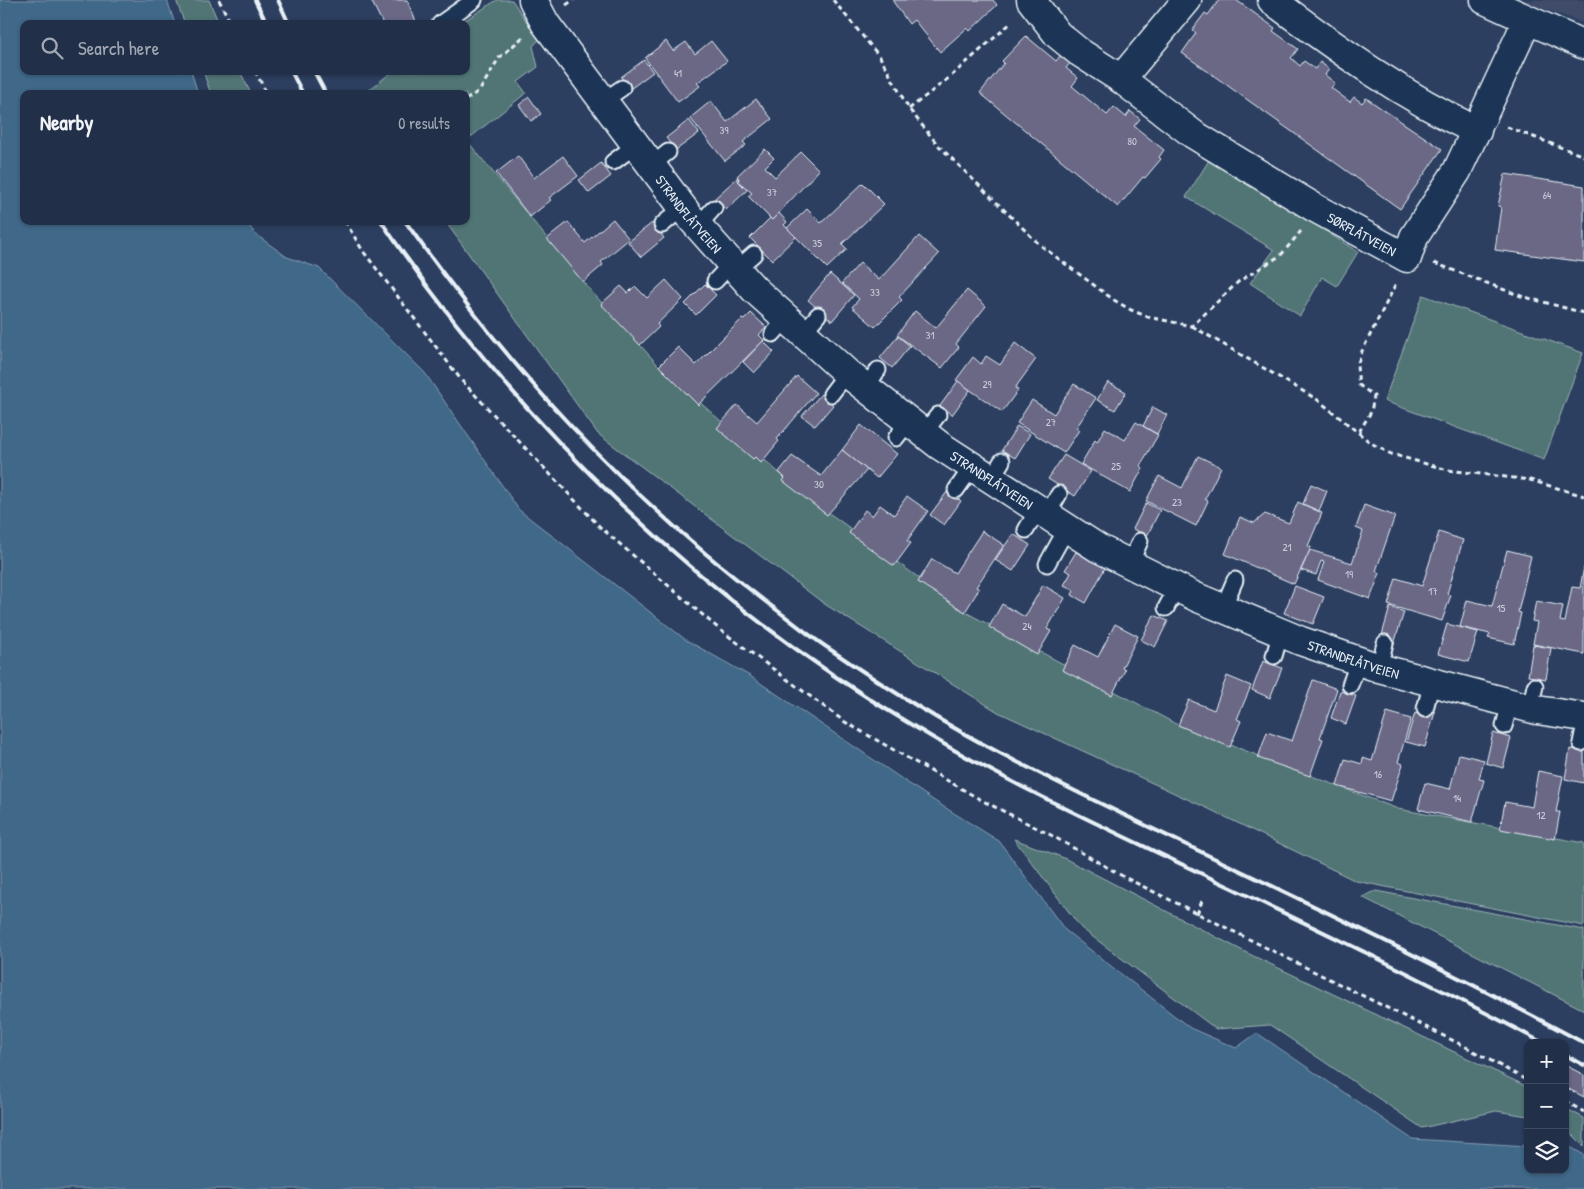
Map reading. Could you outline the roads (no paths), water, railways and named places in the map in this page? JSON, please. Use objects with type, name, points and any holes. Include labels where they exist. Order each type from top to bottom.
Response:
[{"type":"street","points":[[1121,79],[1187,0]]},
{"type":"street","points":[[1272,0],[1352,59],[1426,106],[1452,120],[1480,124]]},
{"type":"street","points":[[1485,0],[1527,21],[1584,45]]},
{"type":"street","name":"SØRFLÅTVEIEN","points":[[1032,1],[1058,35],[1079,52],[1121,79],[1219,152],[1406,258],[1414,237],[1458,171],[1527,21]]},
{"type":"street","name":"STRANDFLÅTVEIEN","points":[[540,14],[613,94],[651,154],[698,214],[735,267],[754,289],[856,381],[917,427],[988,469],[1047,515],[1098,548],[1135,552],[1171,597],[1223,608],[1277,644],[1446,680],[1582,730]]},
{"type":"lane","points":[[446,20],[474,0]]},
{"type":"lane","points":[[613,162],[651,154]]},
{"type":"lane","points":[[662,225],[698,214]]},
{"type":"lane","points":[[956,490],[988,469]]},
{"type":"lane","points":[[1046,564],[1047,515]]},
{"type":"lane","points":[[1223,608],[1235,580]]},
{"type":"lane","points":[[1425,710],[1446,680]]},
{"type":"railway","points":[[255,0],[265,20]]},
{"type":"railway","points":[[278,0],[287,20]]},
{"type":"railway","points":[[293,75],[301,90]]},
{"type":"railway","points":[[316,75],[324,90]]},
{"type":"railway","points":[[384,225],[436,297],[494,370],[556,440],[622,506],[692,568],[765,626],[841,680],[920,730],[1022,787],[1371,955],[1535,1039]]},
{"type":"railway","points":[[408,225],[485,327],[571,426],[664,517],[714,561],[823,645],[914,704],[1000,753],[1415,956],[1584,1043]]},
{"type":"railway","points":[[1569,1057],[1584,1065]]}]
